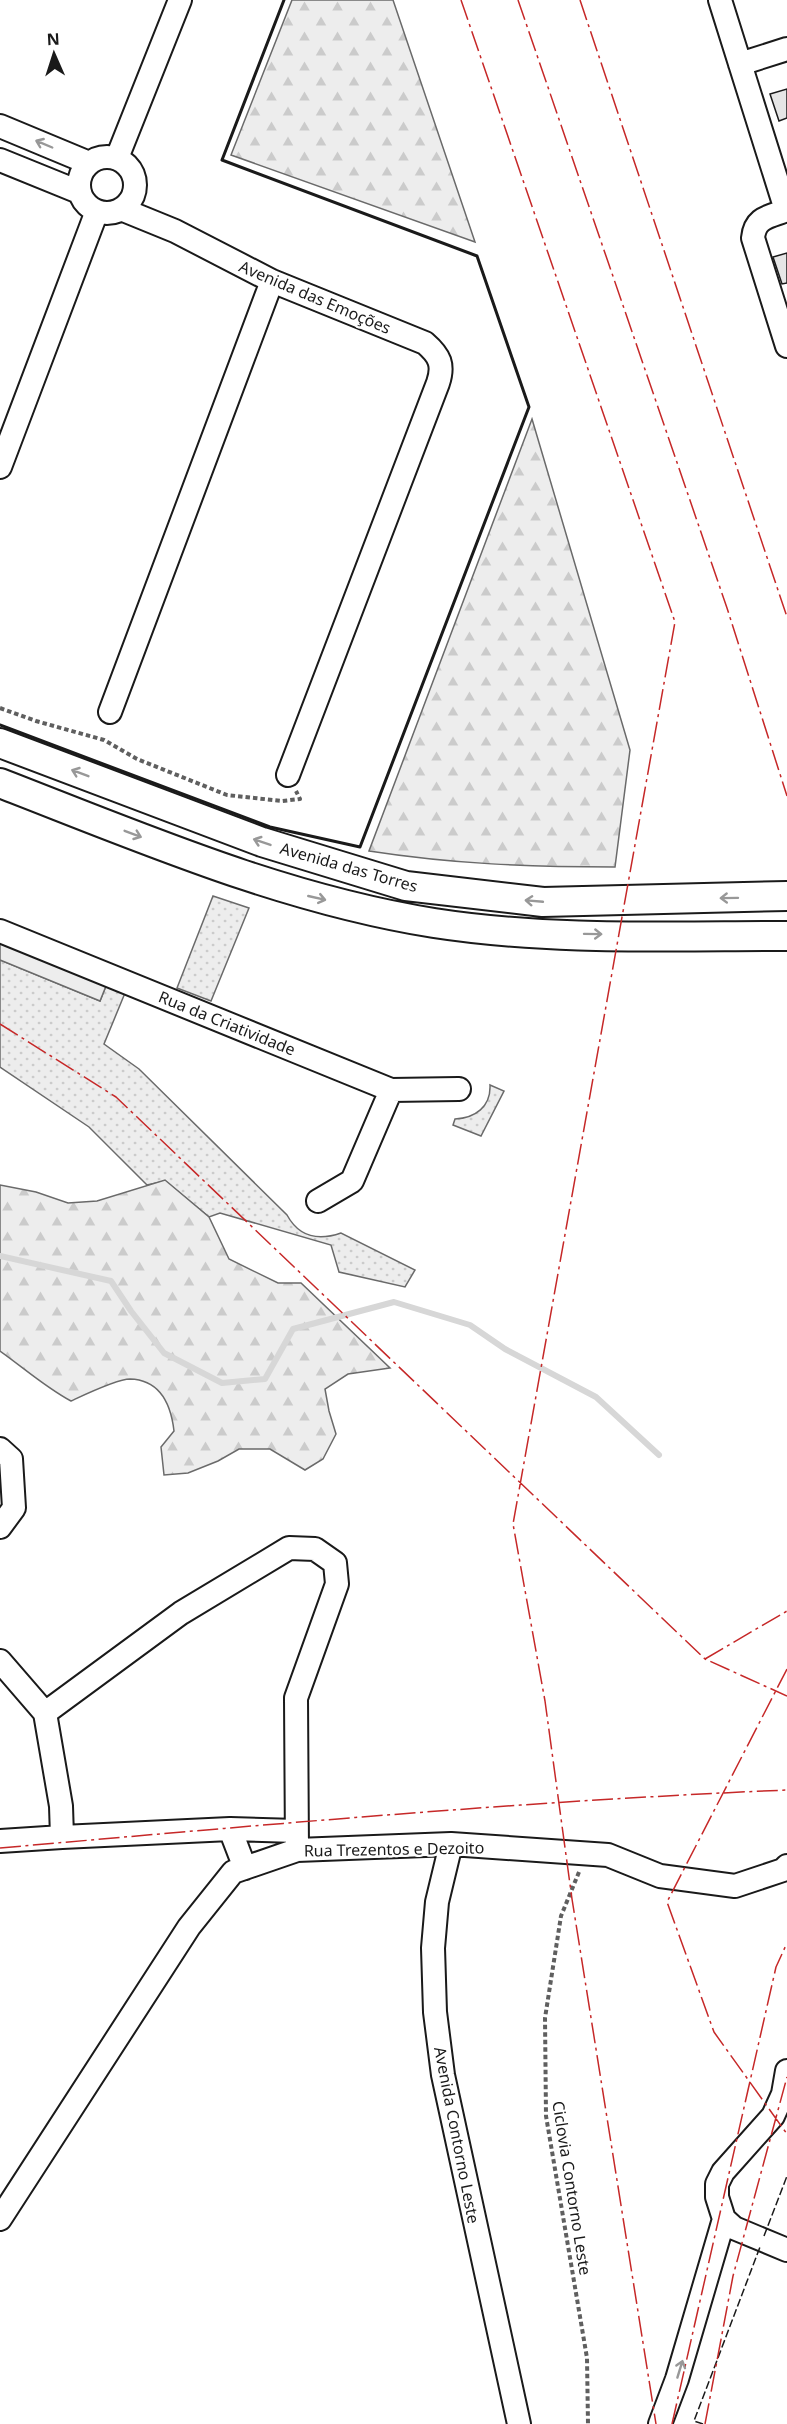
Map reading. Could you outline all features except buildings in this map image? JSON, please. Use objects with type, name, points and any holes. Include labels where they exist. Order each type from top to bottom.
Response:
[{"type":"main road","name":"Avenida das Torres","points":[[0,743],[262,843],[406,886],[543,902],[787,896]]},
{"type":"main road","name":"Avenida das Torres","points":[[0,783],[213,865],[309,896],[435,923],[534,933],[787,936]]},
{"type":"street","points":[[0,467],[97,212],[86,204],[79,192],[81,173],[89,163],[102,157],[117,158],[180,0]]},
{"type":"street","points":[[720,0],[787,210],[760,220],[754,228],[753,238],[787,346]]},
{"type":"street","points":[[740,64],[787,49]]},
{"type":"street","points":[[0,126],[89,163]]},
{"type":"street","name":"Avenida das Emoções","points":[[117,158],[128,166],[135,178],[135,185],[151,209],[165,219],[175,231]]},
{"type":"street","points":[[0,160],[79,192]]},
{"type":"street","points":[[121,210],[131,199],[135,185]]},
{"type":"street","name":"Avenida das Emoções","points":[[97,212],[109,213],[121,210],[175,231],[272,281],[425,343],[440,360],[442,370],[438,383],[288,775]]},
{"type":"street","points":[[110,712],[272,281]]},
{"type":"street","name":"Rua da Criatividade","points":[[0,931],[391,1090],[459,1089]]},
{"type":"street","points":[[318,1201],[352,1181],[391,1090]]},
{"type":"street","points":[[0,1449],[10,1459],[14,1508],[0,1527]]},
{"type":"street","points":[[0,1841],[230,1829],[296,1840],[296,1698],[337,1584],[334,1563],[315,1549],[289,1548],[181,1612],[45,1713]]},
{"type":"street","points":[[0,1661],[45,1713],[61,1806],[62,1837]]},
{"type":"street","points":[[230,1829],[245,1868]]},
{"type":"street","name":"Rua Trezentos e Dezoito","points":[[0,2219],[189,1927],[233,1872],[245,1868],[296,1840],[451,1844],[587,1852],[608,1855],[660,1876],[735,1886],[783,1870],[787,1866]]},
{"type":"street","name":"Avenida Contorno Leste","points":[[451,1844],[444,1865],[435,1925],[433,1948],[435,2012],[443,2075],[519,2424]]},
{"type":"street","points":[[787,2071],[783,2094],[773,2116],[738,2154],[720,2178],[717,2197],[724,2219],[734,2228],[787,2250]]},
{"type":"street","points":[[660,2424],[677,2379],[724,2219]]},
{"type":"path","points":[[0,708],[36,721],[104,740],[137,759],[227,795],[282,801],[300,799],[288,775]]},
{"type":"path","name":"Ciclovia Contorno Leste","points":[[587,1852],[561,1916],[545,2029],[546,2116],[587,2358],[588,2424]]},
{"type":"green space","points":[[292,0],[393,0],[475,242],[231,155]]},
{"type":"green space","points":[[532,419],[630,750],[615,867],[492,864],[369,851]]},
{"type":"green space","points":[[213,896],[249,908],[211,1001],[177,988]]},
{"type":"green space","points":[[0,960],[100,1001],[106,986],[125,993],[104,1044],[139,1069],[287,1215],[297,1228],[317,1237],[341,1233],[415,1270],[405,1287],[339,1272],[331,1245],[220,1213],[209,1217],[165,1181],[147,1185],[89,1127],[0,1067]]},
{"type":"green space","points":[[490,1085],[504,1091],[481,1136],[453,1125],[455,1119],[475,1114],[485,1105],[490,1093]]},
{"type":"green space","points":[[165,1180],[209,1217],[229,1259],[278,1283],[301,1283],[390,1368],[348,1374],[325,1389],[336,1434],[323,1459],[305,1470],[270,1449],[239,1449],[218,1461],[188,1473],[164,1475],[161,1447],[174,1431],[167,1403],[157,1389],[141,1380],[130,1379],[100,1388],[71,1401],[43,1384],[0,1351],[0,1185],[36,1192],[68,1203],[97,1201]]},
{"type":"shaded area","points":[[0,943],[106,986],[100,1001],[0,960]]},
{"type":"waterway","points":[[0,1256],[111,1281],[164,1353],[222,1383],[265,1379],[293,1329],[394,1302],[470,1325],[505,1349],[596,1397],[659,1455]]},
{"type":"fence","points":[[764,2236],[787,2176]]},
{"type":"fence","points":[[703,2424],[694,2421],[760,2247]]},
{"type":"wall","points":[[0,725],[270,827],[360,847],[529,407],[477,256],[222,160],[284,0]]},
{"type":"power","points":[[461,0],[675,622],[513,1524],[545,1701],[572,1899],[656,2424]]},
{"type":"power","points":[[518,0],[727,608],[787,796]]},
{"type":"power","points":[[580,0],[787,617]]},
{"type":"power","points":[[0,1024],[116,1097],[705,1659],[787,1696]]},
{"type":"power","points":[[705,1659],[787,1611]]},
{"type":"power","points":[[787,1669],[667,1902],[714,2032],[787,2134]]},
{"type":"power","points":[[0,1848],[491,1807],[787,1790]]},
{"type":"power","points":[[672,2424],[776,1967],[787,1943]]},
{"type":"power","points":[[705,2424],[733,2276],[787,2077]]}]
